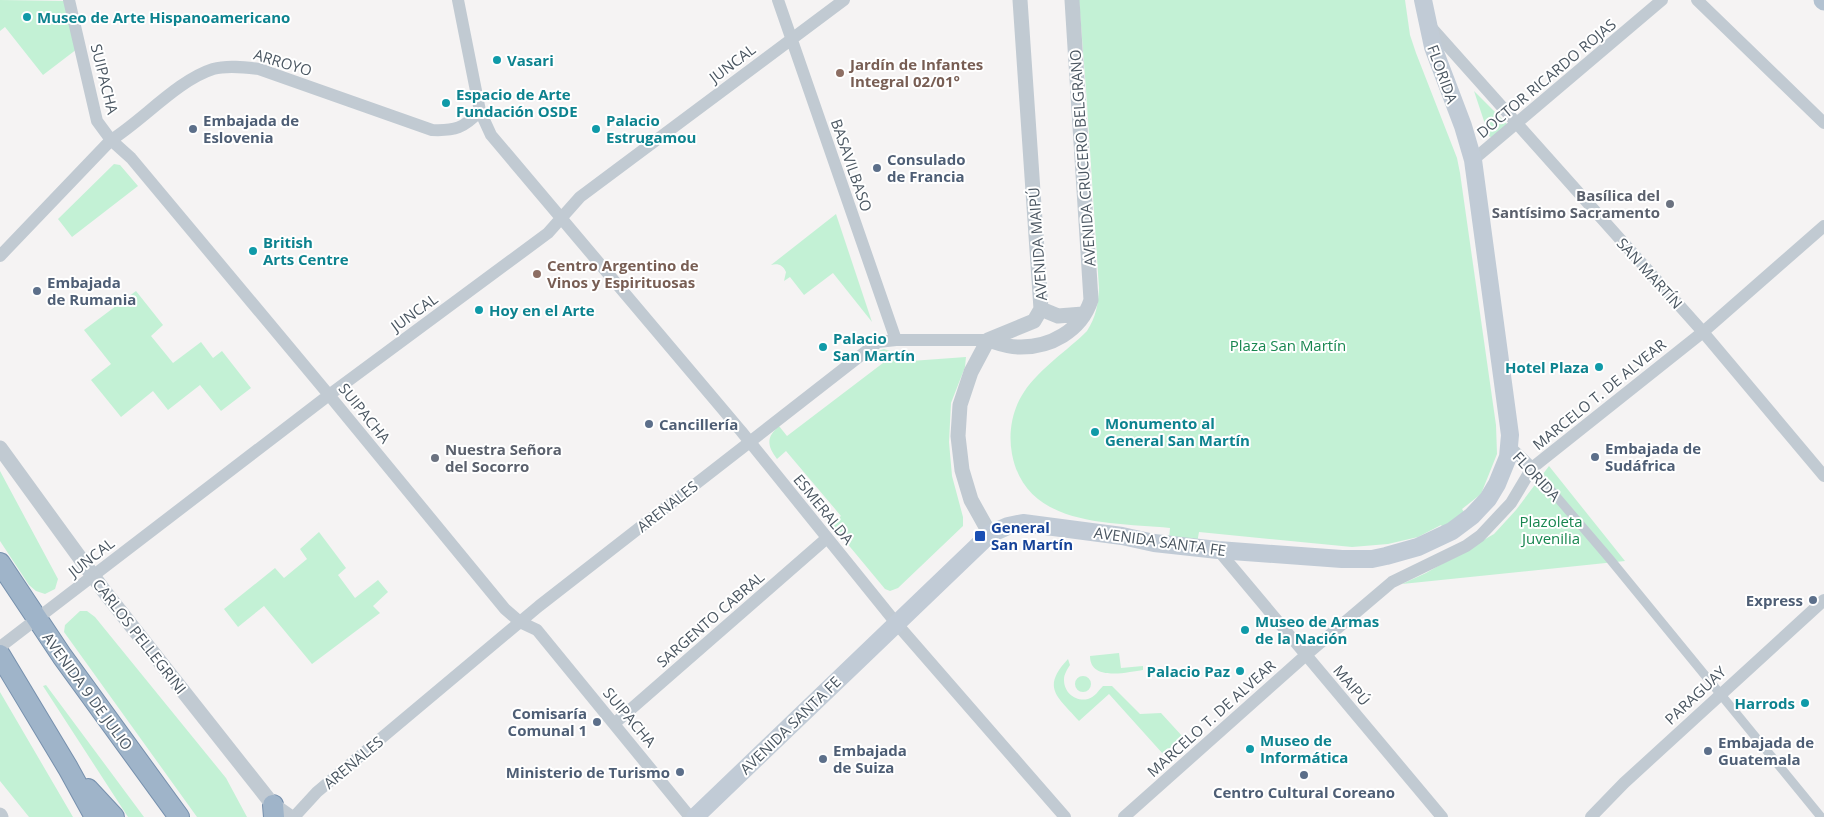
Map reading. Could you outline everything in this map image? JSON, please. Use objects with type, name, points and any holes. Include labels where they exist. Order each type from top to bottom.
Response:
[{"type":"highway","name":"AVENIDA 9 DE JULIO","points":[[0,563],[62,656],[179,817]]},
{"type":"highway","points":[[0,655],[95,817]]},
{"type":"highway","points":[[68,768],[114,817]]},
{"type":"main road","points":[[1423,0],[1427,22]]},
{"type":"main road","name":"FLORIDA","points":[[1427,22],[1433,47],[1463,126],[1473,160],[1510,435],[1510,447]]},
{"type":"main road","name":"AVENIDA SANTA FE","points":[[695,817],[990,534],[1008,526],[1023,523],[1218,550],[1358,559],[1386,556],[1418,547],[1452,531],[1472,516],[1482,506],[1497,484],[1510,447]]},
{"type":"street","name":"SUIPACHA","points":[[69,0],[97,122],[111,140],[131,158],[505,609],[520,622],[537,630],[690,817]]},
{"type":"street","points":[[458,0],[480,111],[492,135],[560,218]]},
{"type":"street","name":"BASAVILBASO","points":[[778,0],[896,340]]},
{"type":"street","name":"JUNCAL","points":[[0,647],[329,395],[548,233],[580,197],[844,0]]},
{"type":"street","name":"AVENIDA MAIPÚ","points":[[988,340],[1034,321],[1041,309],[1020,0]]},
{"type":"street","name":"AVENIDA CRUCERO BELGRANO","points":[[1072,0],[1091,292],[1088,307],[1084,314]]},
{"type":"street","name":"DOCTOR RICARDO ROJAS","points":[[1473,160],[1662,0]]},
{"type":"street","points":[[1697,0],[1824,123]]},
{"type":"street","name":"SAN MARTÍN","points":[[1427,22],[1703,332],[1824,476]]},
{"type":"street","name":"ARROYO","points":[[0,256],[111,140],[128,129],[191,79],[214,69],[239,66],[259,69],[432,130],[447,131],[465,125],[480,111]]},
{"type":"street","name":"ESMERALDA","points":[[560,218],[750,442],[896,623],[1066,817]]},
{"type":"street","name":"MARCELO T. DE ALVEAR","points":[[1124,817],[1306,655],[1392,582],[1466,546],[1480,536],[1511,503],[1532,468],[1703,332],[1824,226]]},
{"type":"street","points":[[1041,309],[1058,316],[1084,314]]},
{"type":"street","name":"ARENALES","points":[[294,817],[317,792],[520,622],[878,342],[896,340],[988,340],[1017,348],[1061,338],[1075,328],[1084,314]]},
{"type":"street","points":[[988,340],[971,372],[960,405],[957,424],[962,470],[971,500],[990,534]]},
{"type":"street","name":"FLORIDA","points":[[1510,447],[1532,468],[1606,553],[1821,817]]},
{"type":"street","name":"CARLOS PELLEGRINI","points":[[0,448],[93,576],[274,811],[290,817]]},
{"type":"street","name":"SARGENTO CABRAL","points":[[615,723],[827,538]]},
{"type":"street","name":"MAIPÚ","points":[[1218,550],[1442,817]]},
{"type":"street","name":"PARAGUAY","points":[[1591,817],[1624,783],[1824,600]]},
{"type":"green space","points":[[0,0],[65,1],[77,49],[43,75],[5,27],[0,31]]},
{"type":"green space","name":"Plaza San Martín","points":[[1079,0],[1405,0],[1410,35],[1457,158],[1496,425],[1497,454],[1481,494],[1462,509],[1466,515],[1446,531],[1441,525],[1418,537],[1388,544],[1352,547],[1199,532],[1197,543],[1169,539],[1170,528],[1098,521],[1074,516],[1053,508],[1034,496],[1020,478],[1012,454],[1010,438],[1016,406],[1030,383],[1087,331],[1096,311],[1098,300],[1099,288]]},
{"type":"green space","points":[[1474,91],[1509,126],[1492,138],[1489,136]]},
{"type":"green space","points":[[114,164],[120,165],[138,186],[72,237],[58,219]]},
{"type":"green space","points":[[836,214],[872,322],[833,273],[804,295],[790,277],[784,281],[786,272],[782,266],[778,264],[771,265]]},
{"type":"green space","points":[[136,291],[163,325],[151,336],[173,363],[201,342],[213,358],[222,351],[251,388],[221,411],[200,385],[168,410],[153,391],[121,417],[91,380],[111,364],[84,330]]},
{"type":"green space","points":[[884,349],[902,355],[911,361],[966,357],[965,367],[951,403],[949,442],[952,476],[963,517],[963,526],[898,588],[890,591],[885,589],[831,524],[841,516],[786,451],[777,459],[771,450],[769,442],[772,434],[779,426],[787,436],[883,363],[875,352]]},
{"type":"green space","name":"Plazoleta Juvenilia","points":[[1549,466],[1625,561],[1402,584],[1426,573],[1494,534],[1516,510]]},
{"type":"green space","points":[[0,471],[58,579],[55,589],[45,594],[36,591],[29,585],[0,541]]},
{"type":"green space","points":[[319,532],[346,568],[338,575],[355,598],[378,580],[388,592],[373,606],[380,613],[312,664],[264,606],[238,627],[224,609],[275,568],[284,578],[307,559],[300,549]]},
{"type":"green space","points":[[80,611],[87,611],[95,617],[226,778],[247,817],[197,817],[64,632],[65,625]]},
{"type":"green space","points":[[1119,653],[1121,668],[1143,666],[1143,670],[1111,674],[1103,672],[1096,669],[1092,664],[1090,656]]},
{"type":"green space","points":[[1068,659],[1070,665],[1064,680],[1068,693],[1072,696],[1084,700],[1088,699],[1095,695],[1103,686],[1112,686],[1140,714],[1161,713],[1183,737],[1163,754],[1109,694],[1079,721],[1064,705],[1055,691],[1055,677]]},
{"type":"green space","points":[[1083,676],[1089,678],[1091,684],[1089,690],[1083,692],[1077,690],[1075,684],[1077,678]]},
{"type":"green space","points":[[46,685],[144,817],[128,817],[43,686]]},
{"type":"green space","points":[[0,692],[73,817],[29,817],[0,781]]},
{"type":"place","name":"Museo de Arte Hispanoamericano","points":[[27,17]]},
{"type":"place","name":"Vasari","points":[[497,60]]},
{"type":"place","name":"Jardín de Infantes Integral 02/01°","points":[[840,73]]},
{"type":"place","name":"Espacio de Arte Fundación OSDE","points":[[446,103]]},
{"type":"place","name":"Embajada de Eslovenia","points":[[193,129]]},
{"type":"place","name":"Palacio Estrugamou","points":[[596,129]]},
{"type":"place","name":"Consulado de Francia","points":[[877,168]]},
{"type":"place","name":"Basílica del Santísimo Sacramento","points":[[1670,204]]},
{"type":"place","name":"British Arts Centre","points":[[253,251]]},
{"type":"place","name":"Centro Argentino de Vinos y Espirituosas","points":[[537,274]]},
{"type":"place","name":"Embajada de Rumania","points":[[37,291]]},
{"type":"place","name":"Hoy en el Arte","points":[[479,310]]},
{"type":"place","name":"Palacio San Martín","points":[[823,347]]},
{"type":"place","name":"Hotel Plaza","points":[[1599,367]]},
{"type":"place","name":"Cancillería","points":[[649,424]]},
{"type":"place","name":"Monumento al General San Martín","points":[[1095,432]]},
{"type":"place","name":"Embajada de Sudáfrica","points":[[1595,457]]},
{"type":"place","name":"Nuestra Señora del Socorro","points":[[435,458]]},
{"type":"place","name":"General San Martín","points":[[980,536]]},
{"type":"place","name":"Express","points":[[1813,600]]},
{"type":"place","name":"Museo de Armas de la Nación","points":[[1245,630]]},
{"type":"place","name":"Palacio Paz","points":[[1240,671]]},
{"type":"place","name":"Harrods","points":[[1805,703]]},
{"type":"place","name":"Comisaría Comunal 1","points":[[597,722]]},
{"type":"place","name":"Museo de Informática","points":[[1250,749]]},
{"type":"place","name":"Embajada de Guatemala","points":[[1708,751]]},
{"type":"place","name":"Embajada de Suiza","points":[[823,759]]},
{"type":"place","name":"Ministerio de Turismo","points":[[680,772]]},
{"type":"place","name":"Centro Cultural Coreano","points":[[1304,775]]}]
